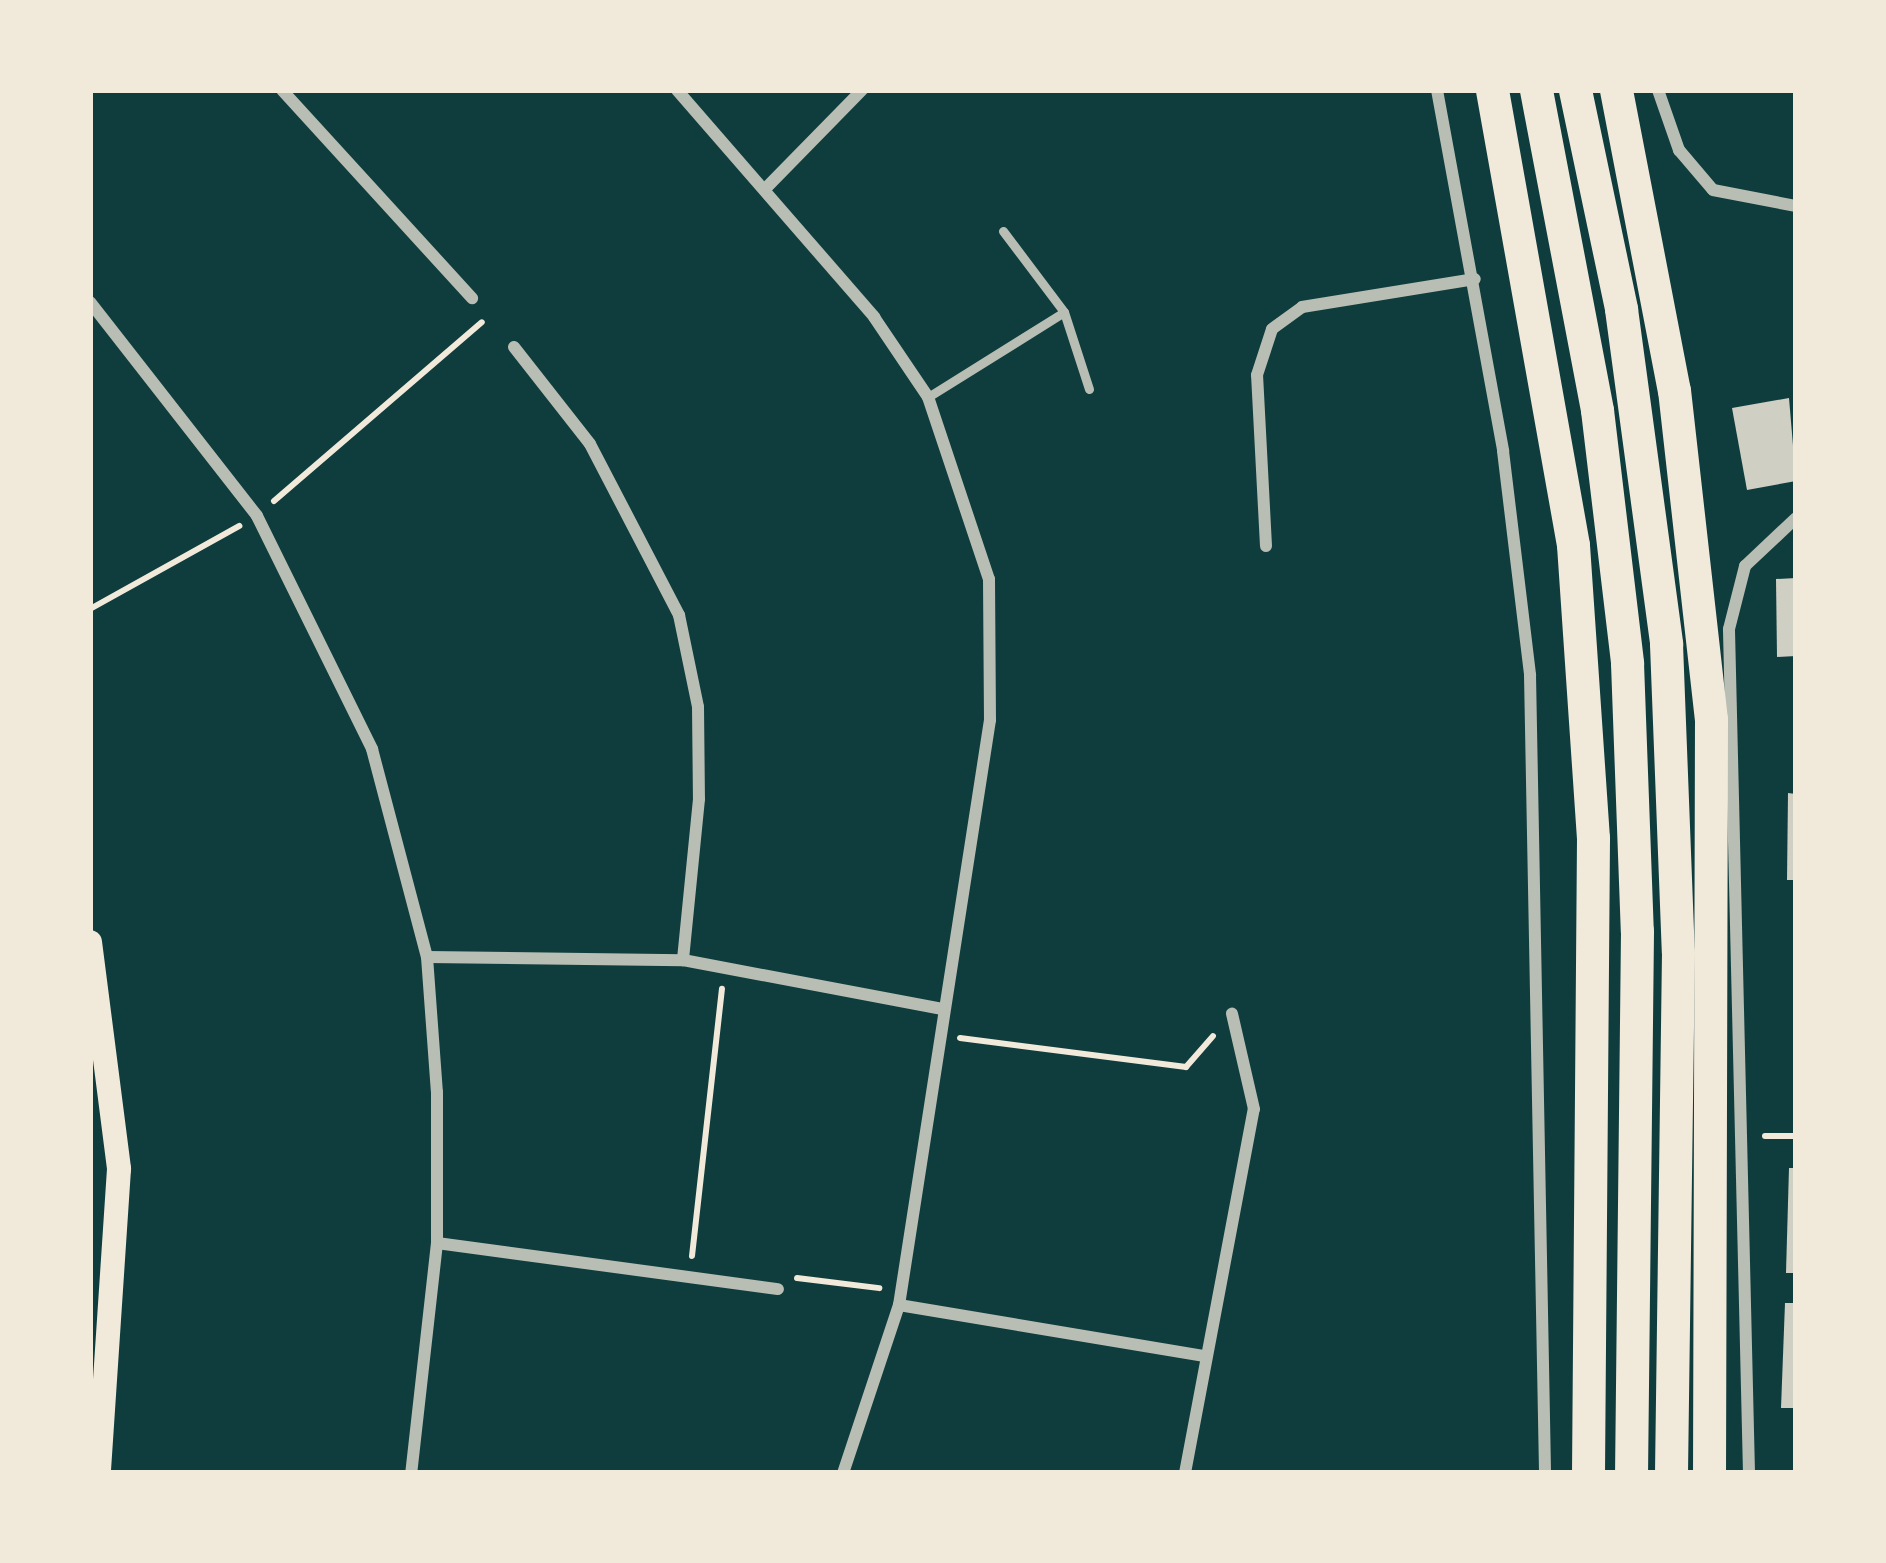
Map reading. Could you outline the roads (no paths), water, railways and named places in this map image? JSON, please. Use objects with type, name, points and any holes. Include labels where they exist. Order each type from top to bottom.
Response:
[{"type":"highway","points":[[1492,90],[1576,590],[1593,838],[1588,1473]]},
{"type":"highway","points":[[1536,90],[1594,391],[1628,663],[1637,932],[1631,1473]]},
{"type":"highway","points":[[1576,90],[1621,309],[1666,644],[1678,952],[1671,1473]]},
{"type":"highway","points":[[1616,90],[1674,390],[1709,697],[1709,1473]]},
{"type":"main road","points":[[90,942],[119,1169],[100,1473]]},
{"type":"street","points":[[282,90],[472,298]]},
{"type":"street","points":[[677,90],[766,188],[928,397],[969,496],[993,645],[900,1298],[843,1473]]},
{"type":"street","points":[[766,188],[862,90]]},
{"type":"street","points":[[1437,90],[1475,279],[1530,675],[1545,1473]]},
{"type":"street","points":[[1658,90],[1679,150],[1713,190],[1796,206]]},
{"type":"street","points":[[1266,546],[1257,375],[1272,329],[1302,307],[1475,279]]},
{"type":"street","points":[[90,302],[257,516],[372,749],[427,957],[437,1243],[411,1473]]},
{"type":"street","points":[[514,347],[590,444],[680,615],[698,753],[682,960]]},
{"type":"street","points":[[1749,1473],[1731,594],[1761,545],[1796,518]]},
{"type":"street","points":[[427,957],[682,960],[943,1009]]},
{"type":"street","points":[[1185,1473],[1254,1109],[1232,1014]]},
{"type":"street","points":[[437,1243],[778,1289]]},
{"type":"street","points":[[900,1298],[1205,1356]]},
{"type":"lane","points":[[1004,231],[1064,312],[1090,388]]},
{"type":"lane","points":[[928,397],[1064,312]]}]
